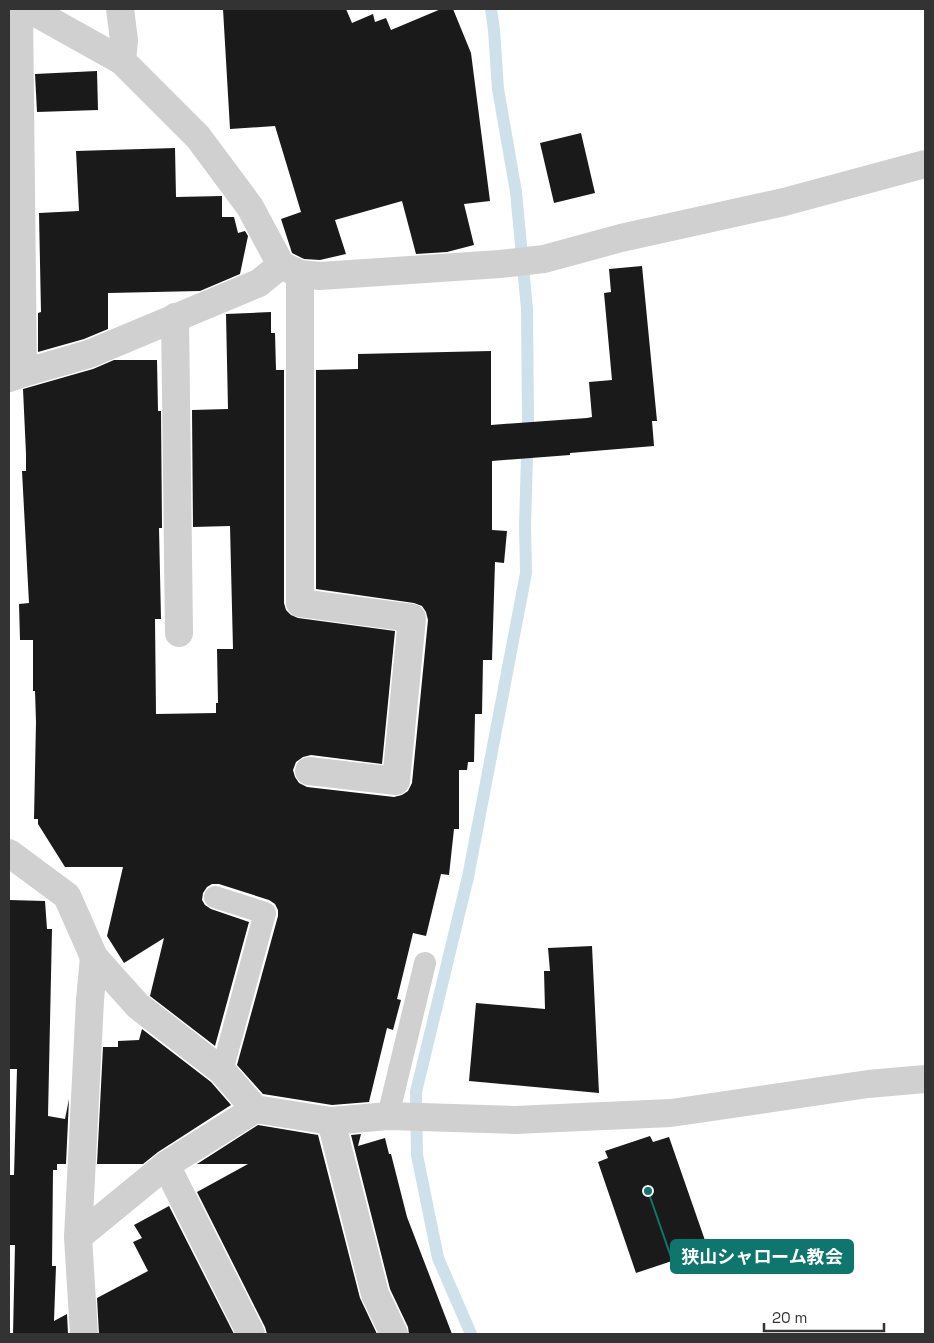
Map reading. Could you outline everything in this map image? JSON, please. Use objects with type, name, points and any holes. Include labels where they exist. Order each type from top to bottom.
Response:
[{"type":"street","points":[[19,9],[16,376],[89,354],[290,269],[320,276],[500,264],[544,259],[620,238],[784,202],[925,164]]},
{"type":"street","points":[[29,9],[122,61],[198,137],[250,206],[290,269],[300,603],[412,618],[396,781],[309,771]]},
{"type":"street","points":[[120,9],[124,40],[122,61]]},
{"type":"street","points":[[176,317],[179,633]]},
{"type":"street","points":[[9,853],[67,896],[94,957],[138,1006],[222,1071],[255,1109],[331,1121],[388,1116],[515,1120],[672,1113],[868,1084],[925,1079]]},
{"type":"street","points":[[84,1334],[78,1238],[90,1000],[94,957]]},
{"type":"street","points":[[78,1238],[166,1165],[255,1109]]},
{"type":"street","points":[[331,1121],[375,1294],[394,1334]]},
{"type":"street","points":[[166,1165],[251,1334]]},
{"type":"lane","points":[[215,897],[265,913],[222,1071]]},
{"type":"lane","points":[[388,1116],[425,963]]},
{"type":"building","points":[[223,9],[346,9],[352,23],[373,14],[375,22],[386,18],[391,30],[441,9],[453,9],[471,53],[490,201],[464,204],[474,245],[447,252],[416,254],[402,201],[335,220],[346,254],[320,260],[304,259],[292,253],[281,219],[301,212],[275,126],[230,129]]},
{"type":"building","points":[[97,71],[98,110],[37,112],[35,74]]},
{"type":"building","points":[[581,133],[595,193],[554,203],[540,143]]},
{"type":"building","points":[[175,148],[176,197],[222,196],[222,217],[234,217],[238,233],[245,231],[248,236],[240,274],[200,291],[108,293],[108,329],[84,339],[38,352],[38,313],[41,312],[39,213],[79,211],[76,151]]},
{"type":"building","points":[[642,266],[657,421],[652,421],[654,446],[492,461],[492,530],[507,531],[504,563],[495,562],[492,660],[483,660],[482,714],[475,714],[474,762],[468,762],[467,770],[459,770],[459,829],[454,829],[449,875],[441,874],[426,936],[413,933],[397,999],[401,1000],[393,1030],[387,1028],[369,1102],[332,1105],[263,1094],[237,1065],[278,916],[275,904],[269,900],[219,884],[212,884],[203,893],[202,900],[211,909],[249,922],[215,1046],[150,996],[164,938],[124,963],[107,936],[123,867],[65,867],[38,824],[38,819],[34,819],[36,722],[35,691],[33,691],[33,640],[20,640],[19,604],[29,603],[22,471],[26,471],[23,389],[93,369],[114,360],[157,360],[158,411],[161,411],[162,528],[159,528],[161,619],[155,619],[156,714],[216,713],[216,703],[218,703],[217,649],[233,649],[230,526],[193,527],[192,410],[228,409],[226,314],[271,312],[271,333],[275,333],[276,370],[284,370],[284,603],[286,610],[298,618],[395,631],[382,764],[311,755],[303,757],[296,762],[293,770],[299,783],[307,787],[394,797],[408,791],[412,783],[428,620],[422,606],[414,603],[316,589],[316,370],[358,369],[358,354],[491,351],[491,425],[592,417],[589,382],[612,380],[604,293],[611,292],[609,269]]},
{"type":"building","points":[[9,900],[45,901],[47,929],[52,929],[48,1116],[65,1119],[69,1099],[66,1164],[57,1164],[57,1170],[53,1170],[52,1266],[56,1266],[54,1321],[67,1314],[68,1334],[13,1334],[15,1245],[9,1245],[9,1175],[14,1175],[17,1069],[9,1069]]},
{"type":"building","points":[[592,946],[599,1093],[469,1081],[476,1003],[545,1009],[544,971],[550,971],[548,948]]},
{"type":"building","points":[[142,1029],[211,1082],[231,1105],[158,1152],[143,1164],[97,1164],[103,1047],[118,1047],[118,1041],[139,1040]]},
{"type":"building","points":[[258,1125],[318,1135],[360,1298],[377,1334],[267,1334],[197,1192],[248,1164],[197,1164]]},
{"type":"building","points":[[361,1134],[358,1146],[385,1138],[407,1217],[452,1334],[409,1334],[408,1327],[390,1289],[351,1135]]},
{"type":"building","points":[[650,1136],[653,1142],[669,1137],[708,1249],[636,1273],[598,1162],[608,1158],[605,1151]]},
{"type":"building","points":[[169,1206],[234,1334],[99,1334],[97,1298],[148,1271],[133,1242],[142,1238],[134,1225]]},
{"type":"waterway","points":[[471,1334],[438,1258],[417,1155],[416,1092],[468,877],[526,573],[527,309],[516,192],[498,89],[491,9]]},
{"type":"place","name":"狭山シャローム教会","points":[[648,1191]]}]
